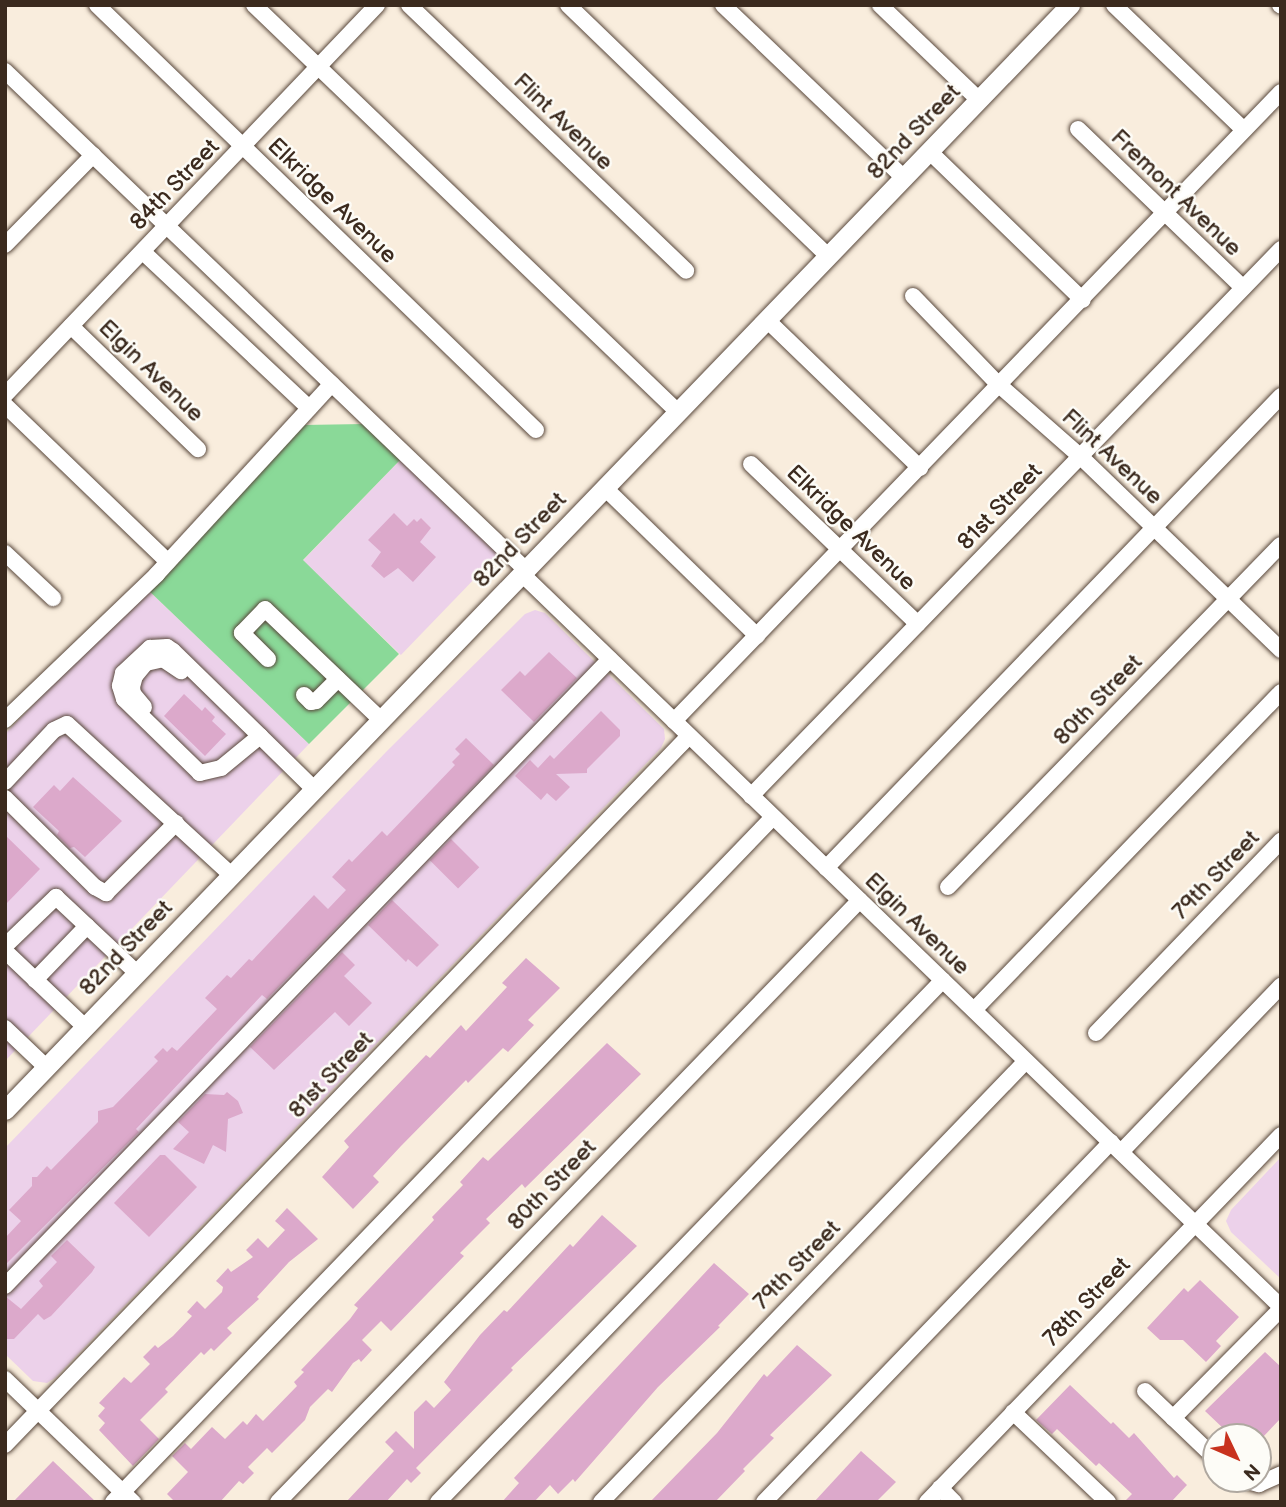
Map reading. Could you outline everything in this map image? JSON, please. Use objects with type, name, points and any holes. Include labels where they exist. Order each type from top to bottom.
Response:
[{"type":"main road","name":"82nd Street","points":[[5,1110],[1070,5]]},
{"type":"street","name":"Elkridge Avenue","points":[[97,5],[536,430]]},
{"type":"street","points":[[254,5],[678,412]]},
{"type":"street","name":"84th Street","points":[[5,395],[377,5]]},
{"type":"street","name":"Flint Avenue","points":[[409,5],[686,271]]},
{"type":"street","points":[[568,5],[828,256]]},
{"type":"street","points":[[723,5],[904,178]]},
{"type":"street","points":[[880,5],[979,100]]},
{"type":"street","points":[[1114,5],[1244,130]]},
{"type":"street","name":"Elgin Avenue","points":[[5,71],[169,224],[610,659],[1281,1308]]},
{"type":"street","points":[[674,721],[841,551],[998,384],[1166,215],[1281,92]]},
{"type":"street","name":"Fremont Avenue","points":[[1078,129],[1242,288]]},
{"type":"street","points":[[929,151],[1083,300]]},
{"type":"street","points":[[5,245],[93,155]]},
{"type":"street","name":"81st Street","points":[[751,796],[1281,249]]},
{"type":"street","points":[[143,252],[309,408]]},
{"type":"street","name":"Flint Avenue","points":[[913,296],[998,384],[1080,456],[1281,650]]},
{"type":"street","points":[[766,320],[920,468]]},
{"type":"street","name":"Elgin Avenue","points":[[71,326],[198,449]]},
{"type":"street","points":[[5,720],[168,562],[332,384]]},
{"type":"street","points":[[826,867],[1281,396]]},
{"type":"street","points":[[5,405],[168,562]]},
{"type":"street","name":"Elkridge Avenue","points":[[751,464],[918,624]]},
{"type":"street","points":[[605,488],[757,636]]},
{"type":"street","name":"80th Street","points":[[948,887],[1281,545]]},
{"type":"street","points":[[5,553],[53,598]]},
{"type":"street","points":[[268,659],[242,633],[265,609],[381,720]]},
{"type":"street","points":[[260,736],[212,772],[133,694],[132,681],[146,663],[156,659],[174,663],[246,732],[260,736],[314,789]]},
{"type":"street","points":[[5,1286],[610,659]]},
{"type":"street","points":[[304,695],[311,702],[316,701],[338,679]]},
{"type":"street","points":[[974,1010],[1281,692]]},
{"type":"street","points":[[5,695],[18,707]]},
{"type":"street","points":[[5,782],[54,730],[67,724],[231,875]]},
{"type":"street","name":"81st Street","points":[[5,1446],[690,736]]},
{"type":"street","points":[[5,798],[95,887],[106,893],[176,823]]},
{"type":"street","points":[[5,1379],[123,1498],[773,817]]},
{"type":"street","name":"79th Street","points":[[1096,1033],[1281,841]]},
{"type":"street","points":[[5,946],[56,897],[137,973]]},
{"type":"street","name":"80th Street","points":[[278,1502],[860,900]]},
{"type":"street","points":[[35,979],[87,926]]},
{"type":"street","points":[[5,951],[85,1027]]},
{"type":"street","points":[[438,1502],[943,980]]},
{"type":"street","points":[[764,1502],[1116,1147],[1281,986]]},
{"type":"street","points":[[5,1028],[46,1067]]},
{"type":"street","name":"79th Street","points":[[601,1502],[1026,1061]]},
{"type":"street","name":"78th Street","points":[[927,1502],[1281,1135]]},
{"type":"street","points":[[1173,1418],[1281,1308]]},
{"type":"street","points":[[1145,1391],[1202,1446]]},
{"type":"street","points":[[1013,1412],[1108,1502]]},
{"type":"street","points":[[940,1488],[954,1502]]},
{"type":"shaded area","points":[[401,459],[499,553],[401,655],[303,560]]},
{"type":"shaded area","points":[[146,588],[309,744],[5,1061],[5,734]]},
{"type":"shaded area","points":[[535,610],[545,613],[596,663],[5,1276],[5,1148],[387,751],[525,614]]},
{"type":"shaded area","points":[[607,673],[664,729],[665,739],[661,748],[55,1378],[47,1383],[33,1381],[5,1354],[5,1296]]},
{"type":"shaded area","points":[[1281,1157],[1281,1279],[1231,1232],[1226,1221],[1231,1210]]},
{"type":"green space","points":[[364,424],[401,459],[303,560],[399,654],[309,744],[146,588],[303,425]]},
{"type":"building","points":[[394,513],[407,526],[414,519],[417,522],[421,518],[431,528],[420,542],[436,557],[413,582],[398,568],[384,578],[371,566],[381,552],[368,540]]},
{"type":"building","points":[[549,652],[577,678],[534,722],[501,690],[520,671],[525,676]]},
{"type":"building","points":[[184,694],[202,711],[205,707],[215,717],[212,721],[226,734],[205,756],[164,716]]},
{"type":"building","points":[[601,711],[620,730],[620,736],[587,769],[587,773],[556,774],[570,787],[556,801],[547,793],[541,800],[515,776],[530,760],[538,768],[550,755],[554,759]]},
{"type":"building","points":[[466,738],[494,765],[267,999],[262,995],[136,1129],[139,1132],[5,1265],[5,1238],[21,1221],[9,1210],[32,1186],[32,1177],[37,1177],[47,1166],[51,1170],[98,1122],[98,1111],[113,1107],[158,1061],[154,1057],[163,1048],[167,1052],[172,1047],[177,1051],[217,1009],[205,998],[227,975],[231,978],[249,959],[252,961],[314,895],[328,909],[346,890],[332,877],[349,859],[352,862],[382,831],[387,836],[455,765],[452,762],[460,754],[455,749]]},
{"type":"building","points":[[73,777],[122,821],[85,857],[74,847],[70,848],[57,835],[59,831],[33,807],[54,785],[60,791]]},
{"type":"building","points":[[5,835],[40,869],[5,905]]},
{"type":"building","points":[[451,839],[479,867],[458,888],[430,860]]},
{"type":"building","points":[[392,900],[439,945],[417,967],[408,959],[406,962],[368,925]]},
{"type":"building","points":[[342,952],[355,965],[344,976],[372,1003],[349,1026],[335,1012],[274,1070],[250,1047]]},
{"type":"building","points":[[526,958],[560,988],[528,1020],[534,1025],[508,1052],[503,1048],[468,1083],[466,1080],[401,1146],[373,1176],[379,1182],[353,1209],[322,1177],[349,1147],[344,1141],[426,1055],[430,1058],[461,1025],[466,1031],[507,987],[502,983]]},
{"type":"building","points":[[607,1043],[641,1074],[525,1188],[522,1184],[486,1219],[490,1223],[460,1253],[464,1256],[391,1331],[381,1321],[362,1340],[372,1350],[361,1362],[359,1359],[353,1363],[332,1392],[328,1389],[310,1407],[305,1420],[272,1453],[267,1448],[248,1467],[254,1473],[243,1484],[239,1481],[220,1502],[175,1502],[167,1494],[188,1472],[172,1456],[185,1443],[191,1449],[212,1427],[225,1439],[243,1421],[247,1425],[256,1414],[263,1421],[297,1386],[294,1382],[304,1372],[301,1370],[350,1319],[358,1308],[354,1305],[463,1185],[460,1182],[483,1157],[488,1161]]},
{"type":"building","points":[[227,1092],[238,1101],[243,1113],[228,1119],[226,1152],[213,1145],[204,1164],[173,1149],[189,1132],[178,1122],[205,1094],[224,1095]]},
{"type":"building","points":[[160,1155],[165,1155],[197,1187],[149,1237],[114,1203]]},
{"type":"building","points":[[287,1208],[318,1239],[289,1262],[257,1297],[259,1299],[227,1328],[232,1333],[214,1351],[211,1348],[204,1355],[201,1352],[165,1389],[168,1392],[140,1420],[159,1439],[133,1466],[99,1430],[105,1423],[98,1416],[105,1408],[99,1403],[124,1377],[131,1383],[150,1364],[143,1357],[155,1345],[158,1348],[173,1336],[192,1316],[187,1312],[197,1301],[205,1309],[222,1292],[223,1287],[216,1281],[228,1268],[231,1272],[253,1257],[246,1250],[258,1238],[268,1248],[285,1230],[275,1221]]},
{"type":"building","points":[[602,1215],[637,1246],[511,1368],[513,1370],[416,1468],[421,1473],[411,1483],[407,1479],[386,1502],[346,1502],[394,1451],[385,1442],[396,1431],[414,1449],[414,1412],[426,1400],[434,1408],[451,1390],[444,1382],[480,1335],[504,1310],[507,1312],[570,1244],[573,1247]]},
{"type":"building","points":[[67,1240],[95,1267],[92,1272],[51,1316],[44,1320],[38,1314],[14,1339],[5,1339],[5,1296],[21,1309],[43,1286],[39,1281],[57,1262],[51,1256]]},
{"type":"building","points":[[714,1263],[749,1294],[718,1326],[720,1327],[658,1387],[575,1482],[573,1479],[558,1494],[550,1485],[534,1502],[502,1502],[519,1483],[514,1478]]},
{"type":"building","points":[[1200,1280],[1239,1317],[1216,1341],[1221,1346],[1206,1362],[1183,1340],[1160,1340],[1147,1328],[1184,1288],[1188,1292]]},
{"type":"building","points":[[797,1345],[832,1375],[770,1435],[774,1438],[743,1469],[745,1471],[715,1502],[650,1502],[717,1433],[764,1374],[767,1377]]},
{"type":"building","points":[[1265,1352],[1281,1367],[1281,1418],[1272,1428],[1272,1423],[1218,1423],[1205,1411]]},
{"type":"building","points":[[1070,1385],[1129,1438],[1134,1433],[1174,1478],[1177,1475],[1187,1485],[1171,1502],[1124,1502],[1132,1494],[1099,1463],[1096,1466],[1057,1429],[1052,1434],[1036,1420]]},
{"type":"building","points":[[861,1451],[896,1482],[876,1502],[814,1502]]},
{"type":"building","points":[[53,1461],[96,1502],[13,1502]]}]
